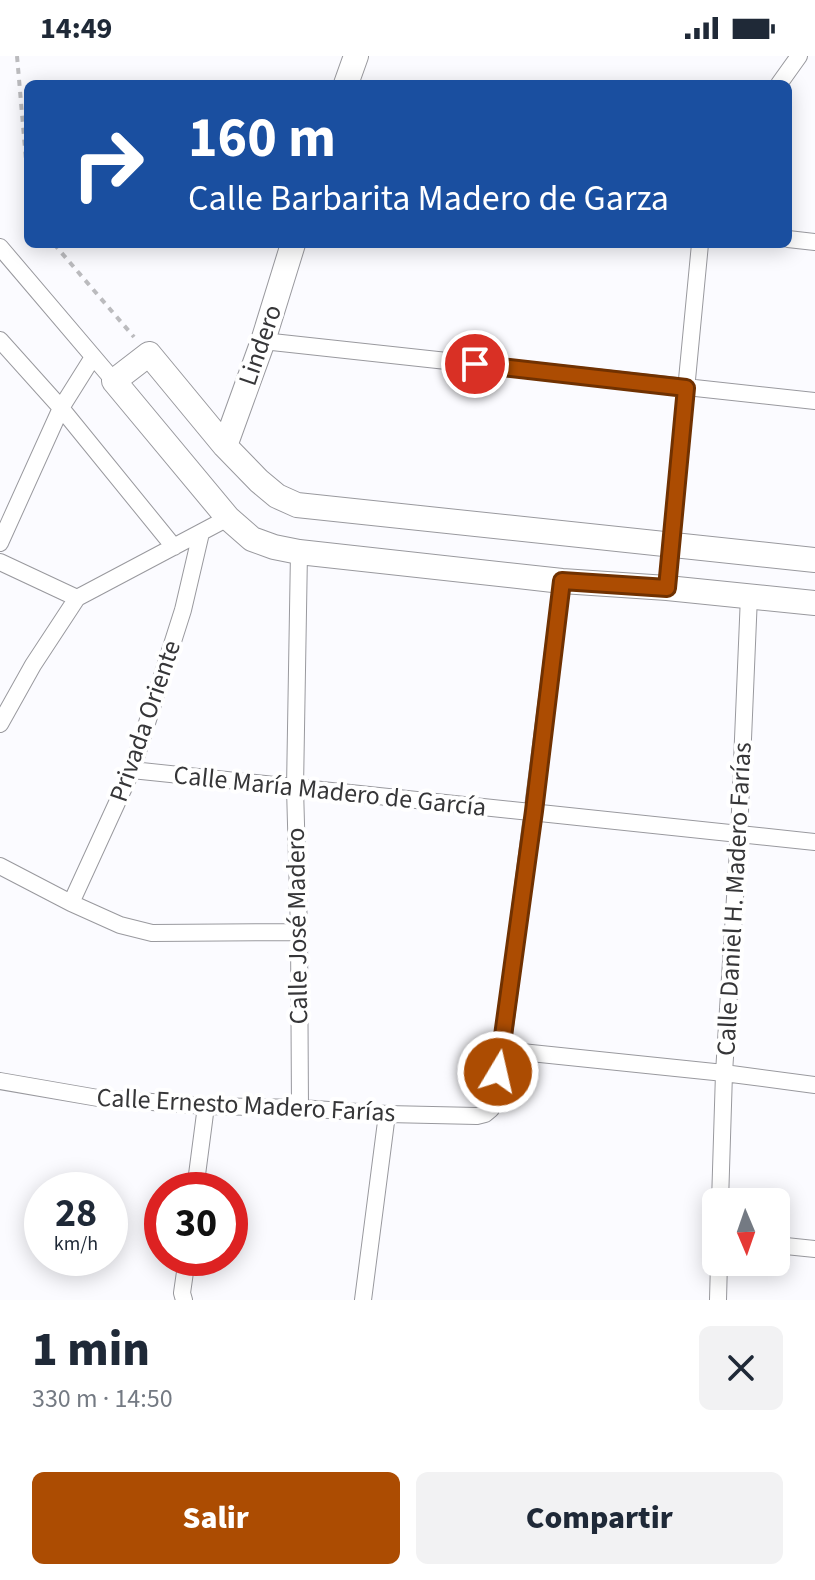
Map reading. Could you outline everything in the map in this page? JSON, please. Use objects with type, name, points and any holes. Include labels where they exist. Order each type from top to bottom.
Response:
[{"type":"street","points":[[347,80],[356,56]]},
{"type":"street","points":[[782,80],[799,56]]},
{"type":"street","points":[[792,239],[815,242]]},
{"type":"street","points":[[0,247],[93,357],[131,368],[225,446],[277,496],[297,505],[672,549],[815,560]]},
{"type":"street","name":"Lindero","points":[[225,446],[263,341],[292,248]]},
{"type":"street","points":[[668,582],[700,248]]},
{"type":"street","points":[[0,340],[61,408],[174,547]]},
{"type":"street","points":[[263,341],[815,401]]},
{"type":"street","points":[[0,543],[61,408],[93,357]]},
{"type":"street","points":[[131,368],[228,518],[252,539],[274,547],[562,581],[668,582],[749,596],[815,603]]},
{"type":"street","points":[[0,724],[33,665],[77,598],[228,518]]},
{"type":"street","name":"Privada Oriente","points":[[71,903],[132,770],[183,610],[201,533]]},
{"type":"street","name":"Calle José Madero","points":[[299,552],[295,788],[300,1108]]},
{"type":"street","points":[[0,562],[77,598]]},
{"type":"street","points":[[562,581],[502,1050],[815,1085]]},
{"type":"street","name":"Calle Daniel H. Madero Farías","points":[[720,1188],[749,596]]},
{"type":"street","name":"Calle María Madero de García","points":[[132,770],[815,842]]},
{"type":"street","points":[[0,866],[120,925],[152,933],[299,932]]},
{"type":"street","name":"Calle Ernesto Madero Farías","points":[[0,1081],[98,1098],[206,1106],[477,1116],[491,1109],[502,1050]]},
{"type":"street","points":[[197,1172],[206,1106]]},
{"type":"street","points":[[363,1300],[387,1114]]},
{"type":"street","points":[[790,1246],[815,1249]]},
{"type":"street","points":[[184,1276],[184,1300]]},
{"type":"street","points":[[718,1300],[719,1276]]},
{"type":"path","points":[[17,56],[24,137]]},
{"type":"path","points":[[56,248],[131,368]]},
{"type":"route","points":[[475,364],[686,388],[667,588],[562,581],[498,1072]]}]
